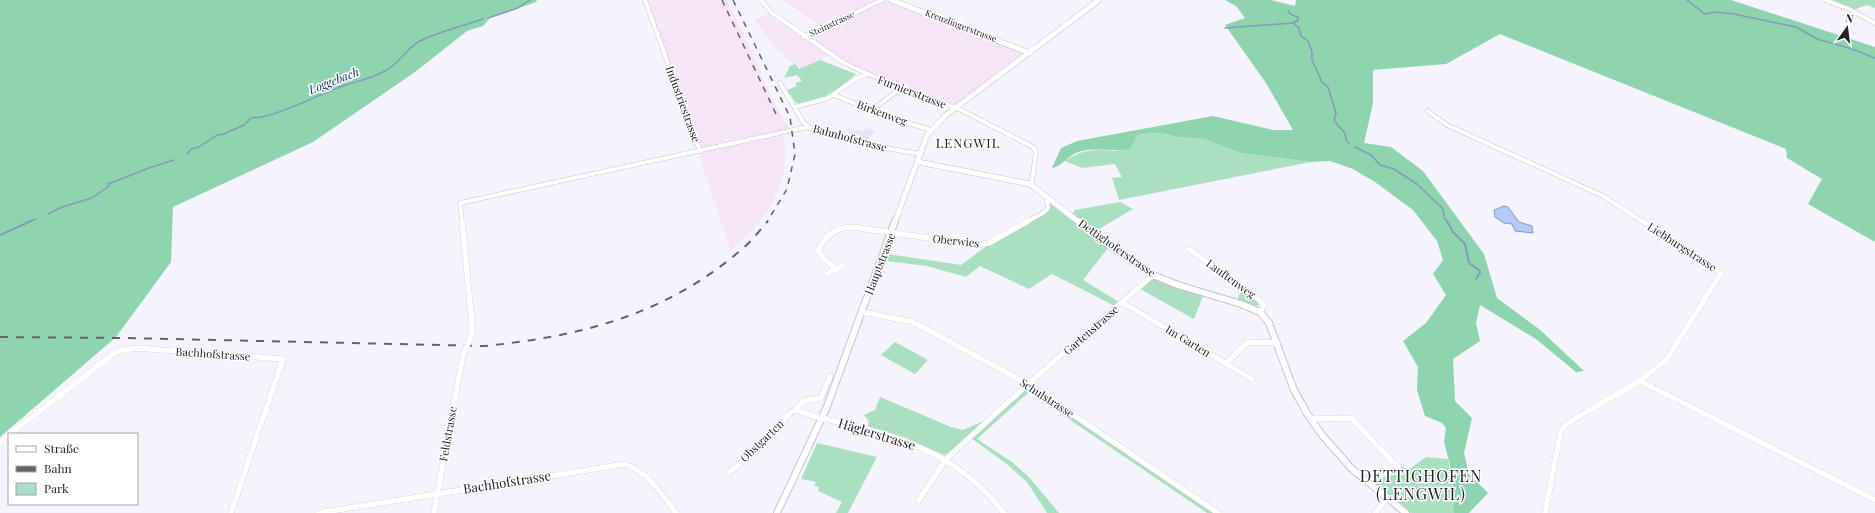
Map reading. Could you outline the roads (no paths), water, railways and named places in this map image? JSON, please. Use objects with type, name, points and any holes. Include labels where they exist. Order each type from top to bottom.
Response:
[{"type":"street","name":"Industriestrasse","points":[[645,0],[700,150],[807,127]]},
{"type":"street","name":"Steinstrasse","points":[[761,0],[768,10],[804,37],[844,64],[869,75]]},
{"type":"street","name":"Steinstrasse","points":[[804,37],[882,0]]},
{"type":"street","name":"Kreuzlingerstrasse","points":[[891,0],[1030,53]]},
{"type":"street","name":"Hauptstrasse","points":[[777,513],[803,461],[822,418],[892,233],[924,142],[931,130],[942,118],[1099,0]]},
{"type":"street","points":[[1825,0],[1849,9],[1875,23]]},
{"type":"street","points":[[795,107],[816,102],[834,95],[859,76],[869,75]]},
{"type":"street","name":"Furnierstrasse","points":[[869,75],[956,108],[1033,147],[1036,151],[1032,182],[1030,184]]},
{"type":"street","name":"Bahnhofstrasse","points":[[780,83],[807,127],[891,149],[921,154]]},
{"type":"street","points":[[872,110],[901,88]]},
{"type":"street","name":"Birkenweg","points":[[834,95],[891,118],[931,130]]},
{"type":"street","name":"Liebburgstrasse","points":[[1428,111],[1447,125],[1603,196],[1721,273],[1667,359],[1640,382],[1586,412],[1567,424],[1561,430],[1545,513]]},
{"type":"street","name":"Feldstrasse","points":[[434,513],[463,354],[472,334],[460,203],[700,150]]},
{"type":"street","name":"Dettighoferstrasse","points":[[918,162],[1030,184],[1103,241],[1153,275],[1172,283],[1260,312]]},
{"type":"street","name":"Oberwies","points":[[836,269],[823,258],[818,250],[820,244],[837,229],[847,227],[965,244],[985,244],[1043,213],[1048,208],[1047,200],[1050,199]]},
{"type":"street","name":"Lauftenweg","points":[[1189,249],[1261,301],[1264,306],[1260,312]]},
{"type":"street","points":[[827,274],[843,265]]},
{"type":"street","name":"Gartenstrasse","points":[[919,500],[946,459],[1028,384],[1123,303],[1153,275]]},
{"type":"street","name":"Im Garten","points":[[1123,303],[1252,379]]},
{"type":"street","name":"Schulstrasse","points":[[862,312],[913,322],[1028,384],[1218,513]]},
{"type":"street","points":[[1260,312],[1269,323],[1294,390],[1309,416],[1328,442],[1352,469],[1406,513]]},
{"type":"street","points":[[1226,363],[1248,342],[1277,343]]},
{"type":"street","name":"Bachhofstrasse","points":[[11,433],[116,352],[135,348],[283,359],[231,513]]},
{"type":"street","name":"Obstgarten","points":[[729,472],[755,452],[791,412],[796,410],[803,402],[821,398],[830,376]]},
{"type":"street","points":[[1640,382],[1875,500]]},
{"type":"street","points":[[796,410],[822,418]]},
{"type":"street","points":[[1309,416],[1351,418],[1398,467]]},
{"type":"street","name":"Häglerstrasse","points":[[822,418],[900,438],[946,459],[988,492],[1004,513]]},
{"type":"street","name":"Bachhofstrasse","points":[[0,442],[8,436]]},
{"type":"street","name":"Bachhofstrasse","points":[[318,513],[625,464],[641,471],[653,482],[676,513]]},
{"type":"street","points":[[1375,513],[1387,499]]},
{"type":"water","points":[[1504,206],[1508,207],[1519,222],[1532,226],[1533,233],[1515,231],[1512,224],[1504,223],[1495,217],[1494,210]]},
{"type":"waterway","name":"Loggebach","points":[[488,18],[518,8],[530,0]]},
{"type":"waterway","points":[[1687,0],[1705,14],[1717,12],[1734,14],[1796,27],[1817,39],[1849,48],[1875,58]]},
{"type":"waterway","points":[[1288,10],[1290,14],[1298,17],[1298,20],[1293,23]]},
{"type":"waterway","name":"Loggebach","points":[[187,154],[191,149],[199,147],[217,135],[224,134],[244,125],[251,118],[276,113],[389,69],[410,48],[420,41],[442,32],[483,19]]},
{"type":"waterway","points":[[1225,28],[1293,23]]},
{"type":"waterway","points":[[1293,23],[1299,28],[1301,36],[1308,41],[1312,52],[1312,60],[1322,82],[1328,87],[1336,113],[1334,121],[1345,133],[1346,140],[1349,143]]},
{"type":"waterway","points":[[1355,147],[1371,155],[1380,165],[1394,169],[1417,184],[1443,209],[1444,217],[1447,222]]},
{"type":"waterway","name":"Loggebach","points":[[48,214],[62,207],[92,198],[109,186],[108,184],[174,160]]},
{"type":"waterway","name":"Loggebach","points":[[28,222],[36,219]]},
{"type":"waterway","name":"Loggebach","points":[[0,235],[31,221]]},
{"type":"waterway","points":[[1447,221],[1453,232],[1465,244],[1469,263],[1479,270],[1480,273],[1476,279]]},
{"type":"railway","points":[[722,0],[776,114]]},
{"type":"railway","points":[[733,0],[790,117],[795,154],[787,189],[767,222]]},
{"type":"railway","points":[[0,337],[127,338],[485,346],[521,342],[555,336],[621,319],[683,291],[712,272],[745,247],[768,221]]},
{"type":"district","name":"LENGWIL","points":[[968,143]]},
{"type":"district","name":"DETTIGHOFEN (LENGWIL)","points":[[1421,485]]}]
